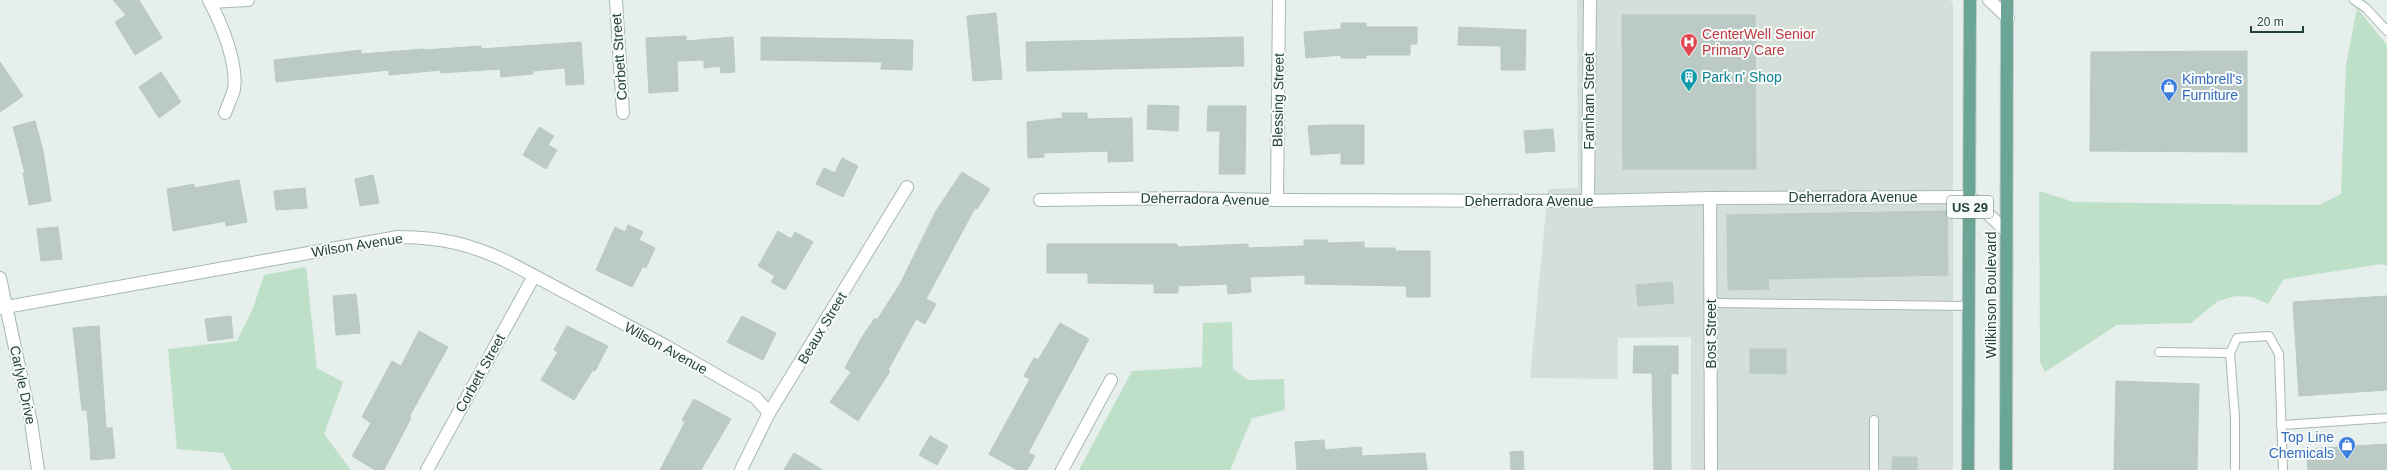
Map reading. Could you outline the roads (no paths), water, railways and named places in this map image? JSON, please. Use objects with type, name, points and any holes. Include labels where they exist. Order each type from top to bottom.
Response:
[{"type":"main road","name":"Wilkinson Boulevard","points":[[1968,470],[1970,0]]},
{"type":"main road","name":"Wilkinson Boulevard","points":[[2006,470],[2005,230],[2007,0]]},
{"type":"street","points":[[224,113],[233,91],[233,65],[222,30],[210,1],[248,0]]},
{"type":"street","name":"Corbett Street","points":[[616,0],[623,113]]},
{"type":"street","name":"Blessing Street","points":[[1277,200],[1279,0]]},
{"type":"street","name":"Farnham Street","points":[[1588,202],[1590,0]]},
{"type":"street","points":[[1989,0],[2008,18]]},
{"type":"street","name":"Beaux Street","points":[[741,470],[769,413],[907,187]]},
{"type":"street","points":[[1970,197],[2005,230]]},
{"type":"street","name":"Deherradora Avenue","points":[[1040,200],[1183,198],[1588,202],[1710,198],[1970,197]]},
{"type":"street","name":"Bost Street","points":[[1710,198],[1711,470]]},
{"type":"street","name":"Wilson Avenue","points":[[3,308],[398,237],[428,237],[457,242],[485,251],[534,276],[664,345],[756,398],[769,413]]},
{"type":"street","name":"Corbett Street","points":[[427,470],[534,276]]},
{"type":"street","name":"Carlyle Drive","points":[[0,278],[3,308],[31,422],[38,470]]},
{"type":"street","points":[[1062,470],[1111,380]]},
{"type":"lane","points":[[2354,0],[2366,8],[2387,31]]},
{"type":"lane","points":[[1711,304],[1969,306]]},
{"type":"lane","points":[[2235,470],[2235,418],[2230,353],[2236,338],[2269,336],[2279,354],[2283,470]]},
{"type":"lane","points":[[2159,352],[2230,353]]},
{"type":"lane","points":[[2281,425],[2387,418]]},
{"type":"lane","points":[[1874,420],[1874,470]]},
{"type":"place","name":"CenterWell Senior Primary Care","points":[[1689,57]]},
{"type":"place","name":"Park n' Shop","points":[[1689,92]]},
{"type":"place","name":"Kimbrell's Furniture","points":[[2169,102]]},
{"type":"place","name":"Top Line Chemicals","points":[[2347,460]]}]
